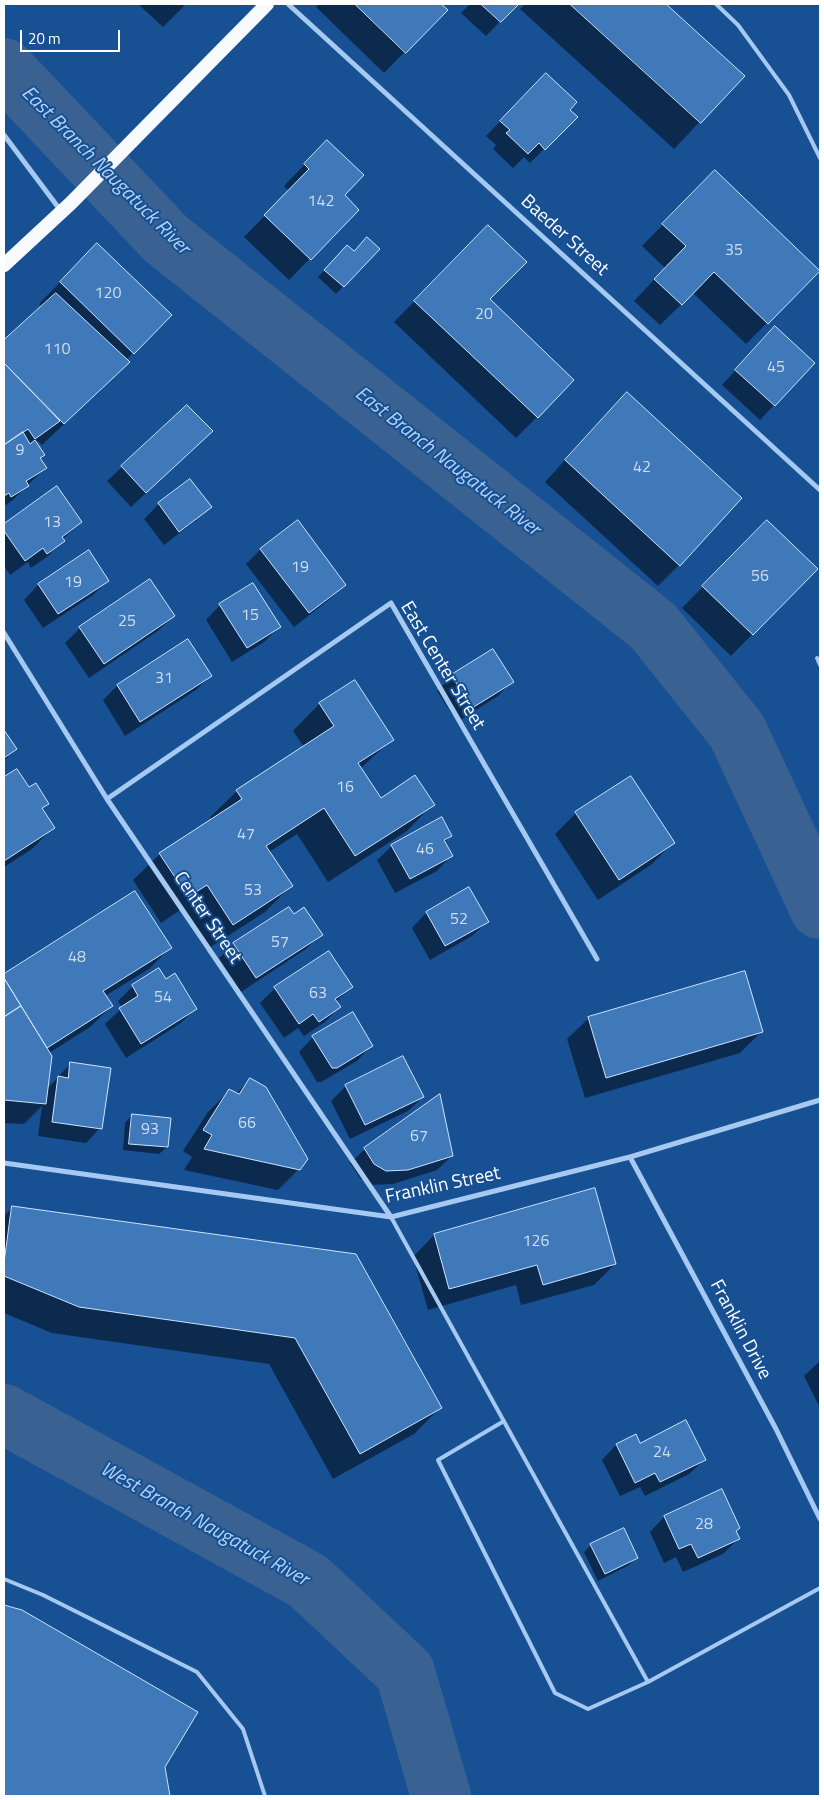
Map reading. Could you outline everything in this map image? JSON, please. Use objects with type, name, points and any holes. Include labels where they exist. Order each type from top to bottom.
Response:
[{"type":"highway","points":[[4,265],[66,207],[267,4]]},
{"type":"street","name":"Baeder Street","points":[[288,4],[820,490]]},
{"type":"street","points":[[4,135],[66,207]]},
{"type":"street","name":"East Center Street","points":[[108,799],[391,603],[597,959]]},
{"type":"street","name":"Center Street","points":[[4,633],[108,799],[391,1217]]},
{"type":"street","name":"Franklin Street","points":[[4,1163],[391,1217],[630,1157],[820,1100]]},
{"type":"street","name":"Franklin Drive","points":[[630,1157],[776,1429],[820,1519]]},
{"type":"lane","points":[[716,4],[738,25],[789,95],[820,158]]},
{"type":"lane","points":[[817,658],[820,665]]},
{"type":"lane","points":[[391,1217],[648,1682]]},
{"type":"lane","points":[[504,1421],[438,1460],[555,1693],[588,1709],[648,1682],[820,1588]]},
{"type":"lane","points":[[4,1579],[43,1595],[197,1672],[243,1729],[265,1796]]},
{"type":"building","points":[[355,4],[441,4],[448,10],[406,53]]},
{"type":"building","points":[[481,4],[519,4],[501,22]]},
{"type":"building","points":[[570,4],[666,4],[745,76],[701,123]]},
{"type":"building","points":[[546,73],[577,102],[570,110],[578,117],[545,150],[539,143],[528,154],[506,133],[510,130],[500,121]]},
{"type":"building","points":[[327,140],[364,175],[345,195],[359,210],[311,260],[264,215],[309,169],[304,164]]},
{"type":"building","points":[[715,170],[820,271],[768,324],[714,272],[682,305],[654,279],[686,246],[662,224]]},
{"type":"building","points":[[488,225],[527,262],[490,299],[574,380],[538,418],[414,301]]},
{"type":"building","points":[[367,237],[380,249],[344,287],[324,270],[347,245],[354,251]]},
{"type":"building","points":[[97,243],[172,315],[134,354],[60,282]]},
{"type":"building","points":[[56,293],[130,362],[64,424],[4,363],[4,340]]},
{"type":"building","points":[[775,326],[815,363],[775,406],[735,370]]},
{"type":"building","points":[[4,363],[60,421],[35,439],[28,429],[4,445]]},
{"type":"building","points":[[627,392],[742,498],[680,566],[565,460]]},
{"type":"building","points":[[187,405],[213,431],[146,493],[121,466]]},
{"type":"building","points":[[23,432],[30,444],[35,440],[45,455],[40,458],[47,468],[26,481],[29,486],[11,497],[9,493],[4,496],[4,445]]},
{"type":"building","points":[[190,479],[212,507],[179,532],[158,503]]},
{"type":"building","points":[[57,486],[82,522],[62,537],[65,541],[47,554],[43,548],[25,561],[4,531],[4,524]]},
{"type":"building","points":[[298,520],[346,585],[309,613],[260,549]]},
{"type":"building","points":[[767,520],[818,569],[753,635],[702,586]]},
{"type":"building","points":[[89,550],[109,581],[58,614],[38,584]]},
{"type":"building","points":[[150,579],[175,616],[104,664],[79,627]]},
{"type":"building","points":[[253,583],[281,627],[247,648],[219,604]]},
{"type":"building","points":[[188,639],[212,676],[140,722],[117,685]]},
{"type":"building","points":[[493,649],[514,682],[472,708],[451,675]]},
{"type":"building","points":[[355,680],[394,740],[358,763],[381,798],[415,775],[435,805],[355,856],[324,808],[266,846],[293,886],[233,925],[207,885],[188,897],[159,853],[242,799],[236,790],[334,726],[319,703]]},
{"type":"building","points":[[4,730],[17,749],[4,758]]},
{"type":"building","points":[[17,769],[29,787],[36,783],[49,804],[42,808],[55,828],[4,861],[4,777]]},
{"type":"building","points":[[631,776],[675,843],[619,880],[575,812]]},
{"type":"building","points":[[442,817],[452,836],[444,840],[453,856],[410,879],[391,845]]},
{"type":"building","points":[[469,887],[489,922],[445,946],[426,912]]},
{"type":"building","points":[[135,891],[172,948],[103,991],[113,1006],[47,1048],[4,978],[4,974]]},
{"type":"building","points":[[289,907],[294,914],[304,907],[323,935],[256,978],[233,943]]},
{"type":"building","points":[[329,951],[353,987],[335,999],[341,1007],[319,1022],[313,1014],[299,1024],[274,987]]},
{"type":"building","points":[[159,968],[166,979],[175,973],[197,1009],[141,1044],[119,1008],[138,996],[132,985]]},
{"type":"building","points":[[745,971],[763,1032],[606,1078],[588,1017]]},
{"type":"building","points":[[4,978],[21,1006],[4,1017]]},
{"type":"building","points":[[21,1006],[52,1056],[46,1104],[4,1100],[4,1017]]},
{"type":"building","points":[[353,1012],[373,1046],[337,1068],[332,1068],[312,1036]]},
{"type":"building","points":[[403,1056],[424,1097],[365,1125],[345,1085]]},
{"type":"building","points":[[70,1062],[111,1068],[102,1129],[52,1122],[58,1076],[68,1078]]},
{"type":"building","points":[[250,1078],[266,1087],[308,1159],[300,1170],[204,1149],[212,1135],[203,1130],[229,1089],[239,1094]]},
{"type":"building","points":[[440,1094],[453,1156],[408,1170],[386,1171],[374,1164],[364,1148]]},
{"type":"building","points":[[132,1114],[171,1118],[168,1147],[129,1144]]},
{"type":"building","points":[[595,1188],[616,1264],[543,1285],[537,1265],[449,1289],[434,1234]]},
{"type":"building","points":[[12,1206],[356,1254],[442,1408],[360,1454],[295,1338],[79,1307],[4,1276]]},
{"type":"building","points":[[686,1420],[706,1460],[660,1482],[655,1473],[635,1483],[616,1444],[636,1434],[640,1443]]},
{"type":"building","points":[[722,1489],[740,1528],[736,1531],[740,1539],[698,1558],[691,1544],[679,1549],[664,1516]]},
{"type":"building","points":[[624,1528],[638,1558],[605,1574],[590,1544]]},
{"type":"building","points":[[4,1605],[22,1610],[198,1712],[165,1767],[170,1796],[4,1796]]},
{"type":"waterway","name":"East Branch Naugatuck River","points":[[4,68],[166,239],[653,626],[737,731],[820,909]]},
{"type":"waterway","name":"West Branch Naugatuck River","points":[[4,1414],[308,1581],[405,1672],[441,1796]]}]
